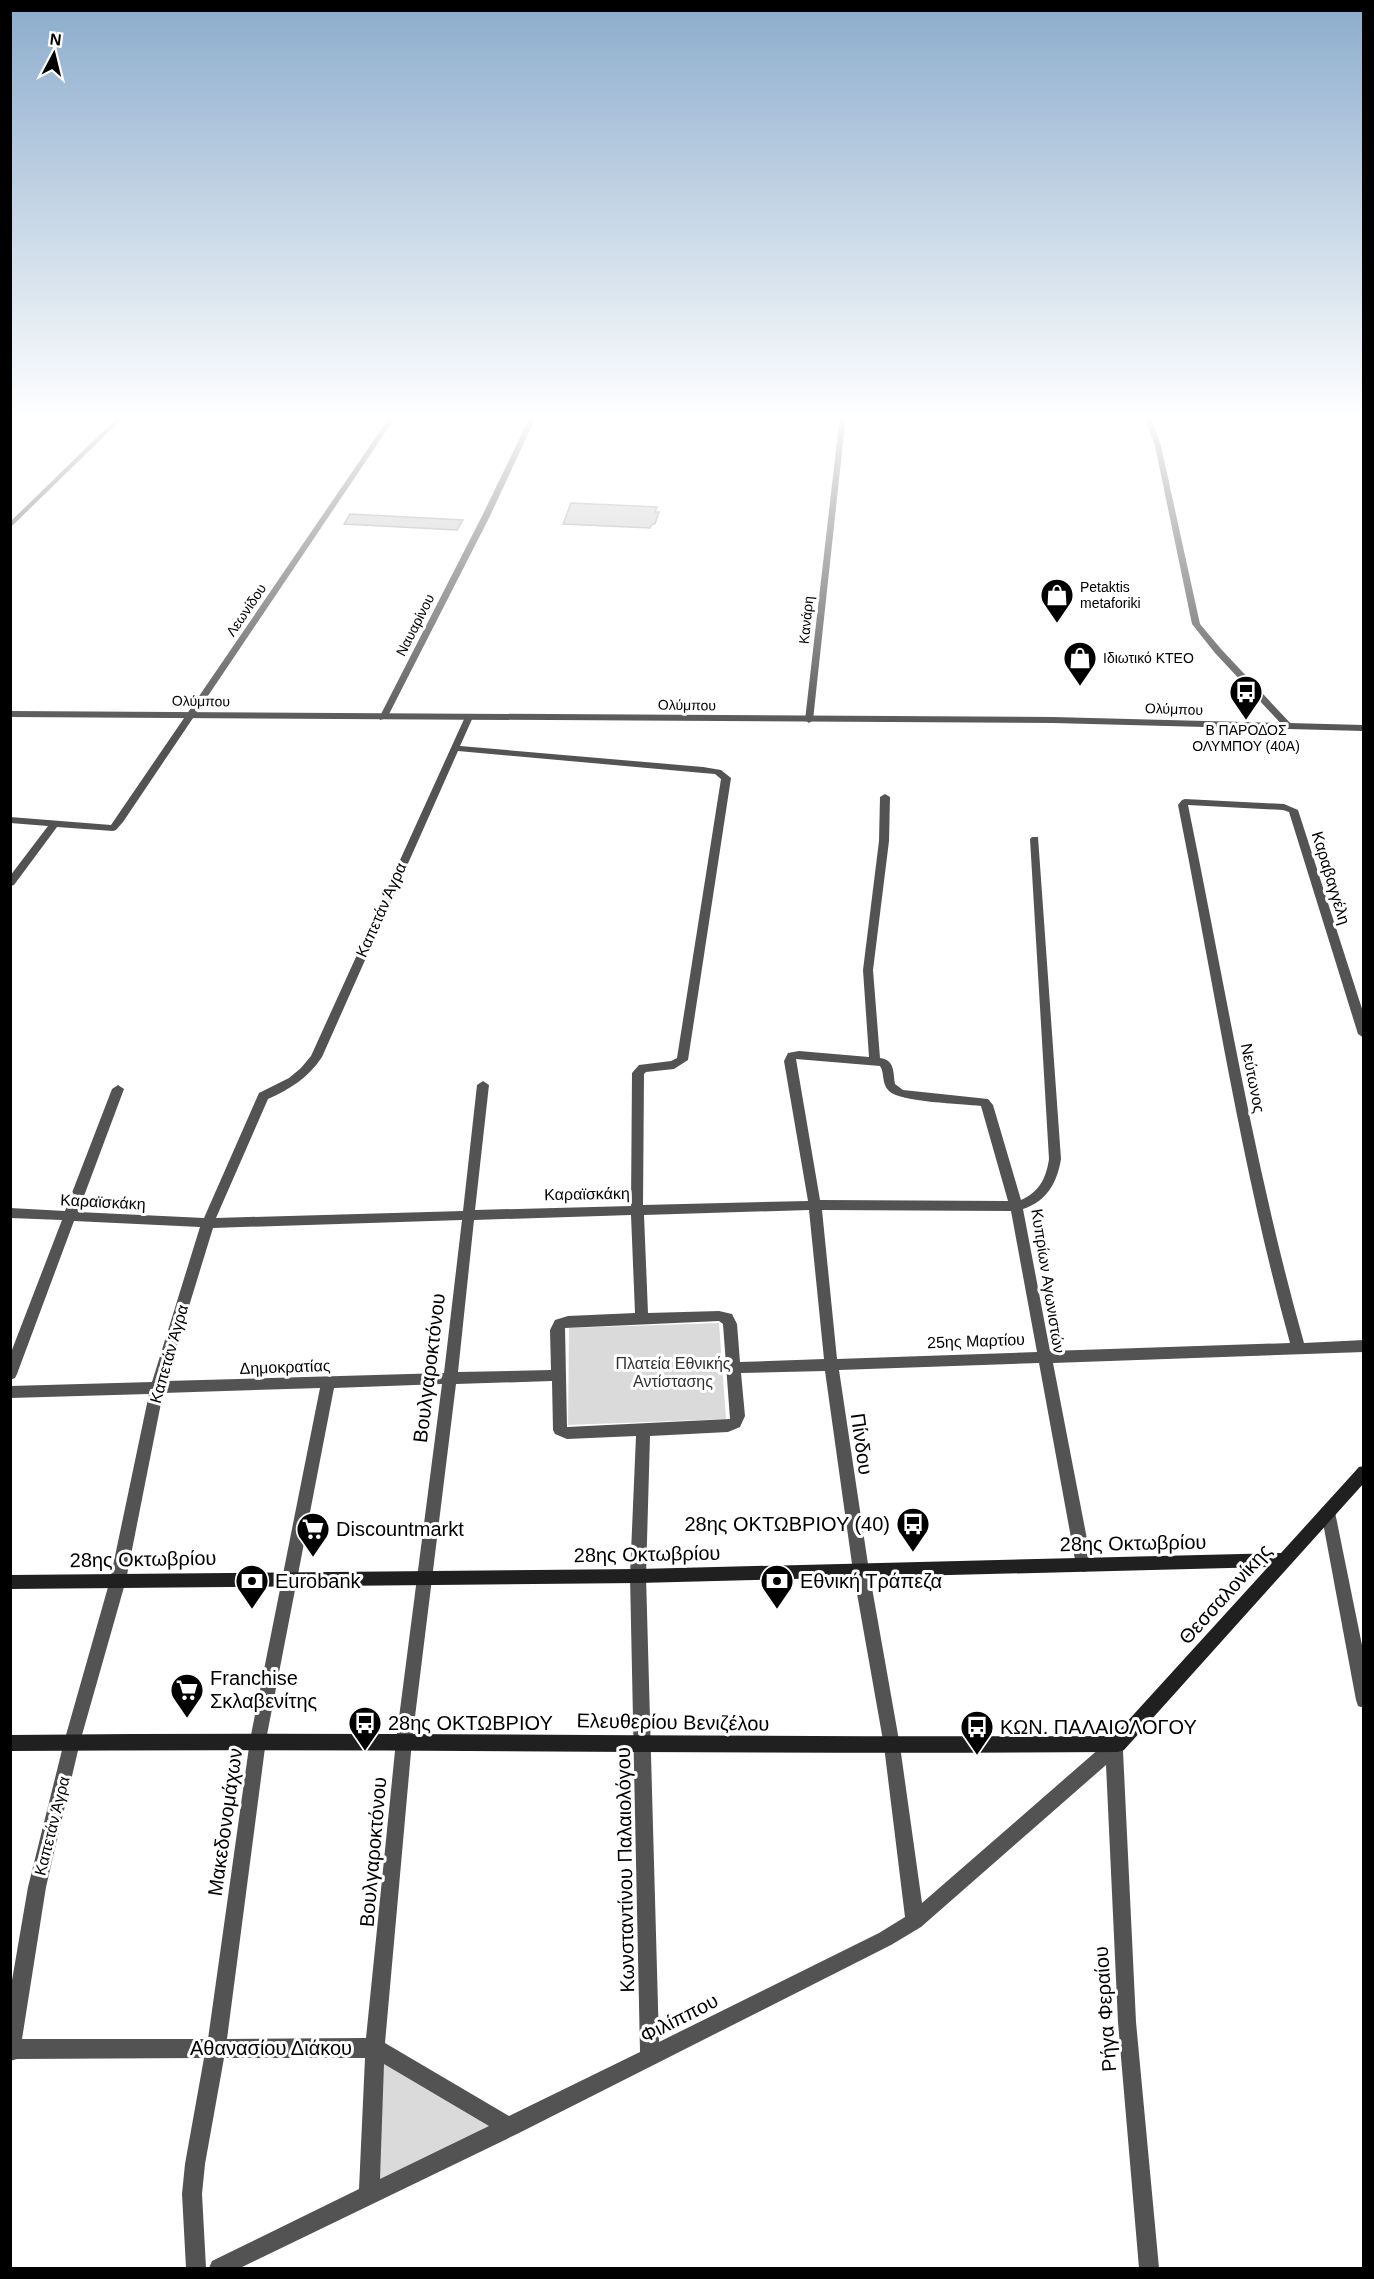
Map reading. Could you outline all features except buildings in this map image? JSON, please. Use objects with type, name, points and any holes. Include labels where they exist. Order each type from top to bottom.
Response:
[{"type":"main road","name":"Θεσσαλονίκης","points":[[1116,1745],[1364,1472]]},
{"type":"main road","name":"28ης Οκτωβρίου","points":[[10,1582],[638,1576],[1284,1560]]},
{"type":"main road","name":"Ελευθερίου Βενιζέλου","points":[[10,1743],[258,1740],[892,1746],[1116,1745]]},
{"type":"street","name":"Λεωνίδου","points":[[55,823],[113,828],[322,521]]},
{"type":"street","name":"Ναυαρίνου","points":[[383,717],[481,521]]},
{"type":"street","name":"Κανάρη","points":[[809,720],[831,521]]},
{"type":"street","points":[[1174,521],[1197,624],[1218,651],[1289,727]]},
{"type":"street","name":"Ολύμπου","points":[[10,714],[1132,721],[1364,728]]},
{"type":"street","name":"Καπετάν Άγρα","points":[[11,2050],[37,1887],[72,1742],[118,1580],[157,1389],[208,1223],[263,1096],[287,1086],[298,1078],[316,1057],[469,717]]},
{"type":"street","points":[[455,748],[703,770],[718,772],[726,778],[682,1060],[677,1065],[641,1069],[638,1073],[637,1209],[642,1318]]},
{"type":"street","points":[[885,797],[884,841],[868,970],[875,1061],[887,1066],[888,1082],[895,1091],[906,1095],[978,1100],[986,1103],[1016,1206]]},
{"type":"street","name":"Καραβαγγέλη","points":[[1185,814],[1183,805],[1187,801],[1284,807],[1294,812],[1364,1034]]},
{"type":"street","name":"Νεύτωνος","points":[[1185,814],[1273,1260],[1298,1347]]},
{"type":"street","points":[[10,820],[55,823]]},
{"type":"street","points":[[10,883],[55,823]]},
{"type":"street","name":"Κυπρίων Αγωνιστών","points":[[1035,839],[1055,1159],[1054,1173],[1044,1193],[1028,1203],[1016,1206],[1084,1565]]},
{"type":"street","name":"Πίνδου","points":[[875,1061],[799,1055],[790,1058],[815,1205],[831,1365],[861,1571],[892,1746],[915,1921]]},
{"type":"street","name":"Βουλγαροκτόνου","points":[[369,2194],[375,2049],[404,1741],[450,1379],[483,1085]]},
{"type":"street","points":[[10,1374],[118,1089]]},
{"type":"street","name":"Καραϊσκάκη","points":[[10,1213],[208,1223],[469,1213],[815,1205],[1016,1206]]},
{"type":"street","points":[[719,1316],[727,1318],[730,1324],[734,1368],[738,1416],[735,1423],[728,1426],[567,1433],[560,1430],[557,1330],[560,1324],[568,1321],[719,1316]]},
{"type":"street","name":"25ης Μαρτίου","points":[[734,1368],[1364,1346]]},
{"type":"street","name":"Δημοκρατίας","points":[[10,1392],[328,1384],[560,1375]]},
{"type":"street","name":"Μακεδονομάχων","points":[[196,2268],[192,2194],[216,2047],[258,1740],[328,1384]]},
{"type":"street","name":"Κωνσταντίνου Παλαιολόγου","points":[[643,1430],[638,1576],[644,1743],[650,2057]]},
{"type":"street","points":[[1328,1512],[1364,1700]]},
{"type":"street","name":"Φιλίππου","points":[[219,2268],[510,2127],[885,1939],[915,1921],[1116,1745]]},
{"type":"street","name":"Ρήγα Φεραίου","points":[[1116,1745],[1127,2022],[1149,2268]]},
{"type":"street","name":"Αθανασίου Διάκου","points":[[11,2050],[216,2047],[375,2049],[510,2127]]},
{"type":"green space","name":"Πλατεία Εθνικής Αντίστασης","points":[[719,1323],[726,1419],[568,1425],[569,1328]]},
{"type":"green space","points":[[375,2048],[510,2127],[369,2194]]},
{"type":"place","name":"Petaktis metaforiki","points":[[1057,624]]},
{"type":"place","name":"Ιδιωτικό ΚΤΕΟ","points":[[1080,687]]},
{"type":"place","name":"Β ΠΑΡΟΔΟΣ ΟΛΥΜΠΟΥ (40Α)","points":[[1246,721]]},
{"type":"place","name":"28ης ΟΚΤΩΒΡΙΟΥ (40)","points":[[913,1553]]},
{"type":"place","name":"Discountmarkt","points":[[313,1558]]},
{"type":"place","name":"Eurobank","points":[[252,1610]]},
{"type":"place","name":"Εθνική Τράπεζα","points":[[777,1610]]},
{"type":"place","name":"Franchise Σκλαβενίτης","points":[[187,1719]]},
{"type":"place","name":"28ης ΟΚΤΩΒΡΙΟΥ","points":[[365,1752]]},
{"type":"place","name":"ΚΩΝ. ΠΑΛΑΙΟΛΟΓΟΥ","points":[[977,1756]]}]
